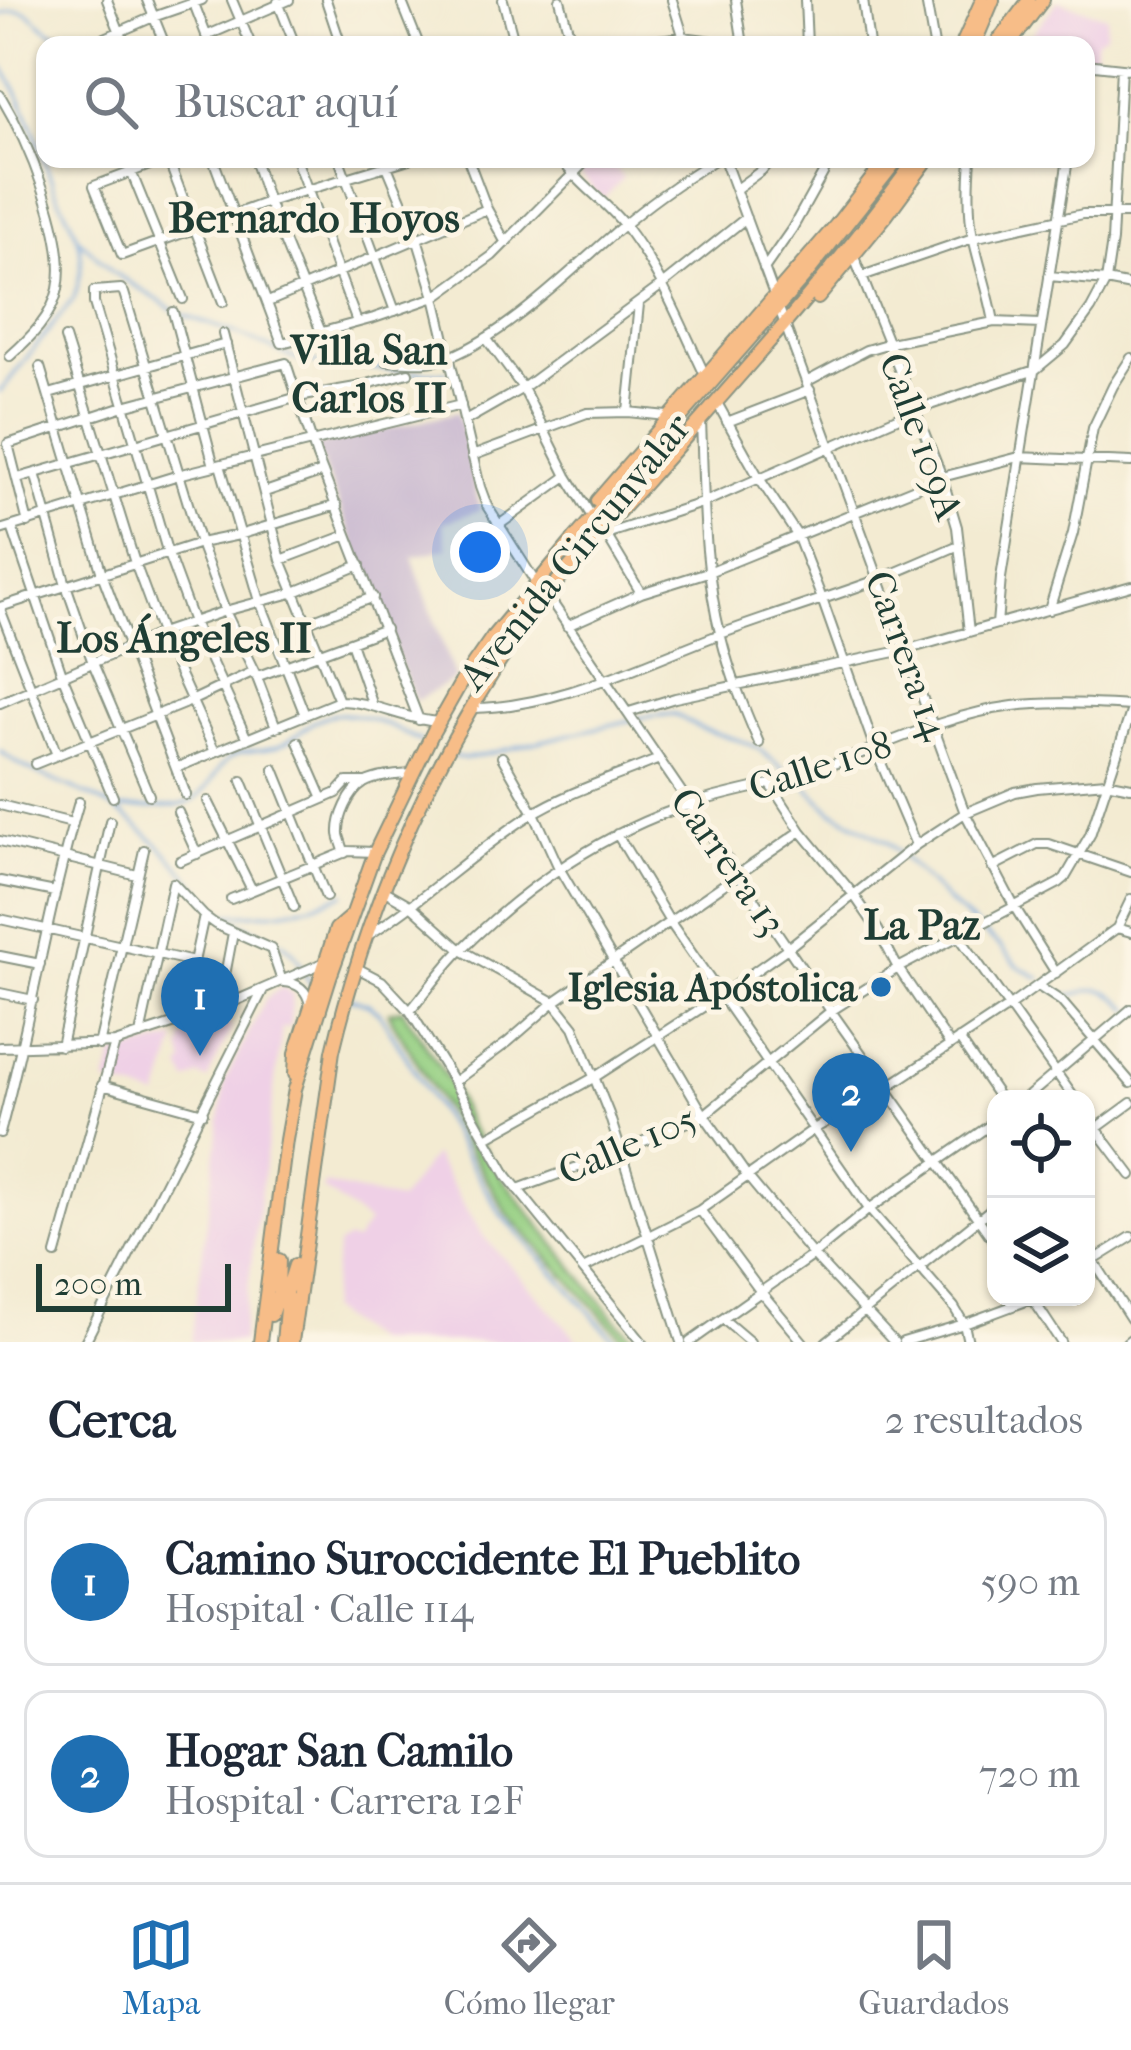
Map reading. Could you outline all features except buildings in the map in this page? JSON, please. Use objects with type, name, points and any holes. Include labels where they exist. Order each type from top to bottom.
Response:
[{"type":"highway","points":[[966,36],[982,0]]},
{"type":"highway","points":[[978,36],[993,0]]},
{"type":"highway","points":[[1002,36],[1029,0]]},
{"type":"highway","points":[[1016,36],[1043,0]]},
{"type":"highway","points":[[574,539],[589,512],[705,375],[776,302],[880,168]]},
{"type":"highway","name":"Avenida Circunvalar","points":[[287,1342],[344,1005],[367,936],[436,769],[574,539],[776,302],[843,231],[891,168]]},
{"type":"highway","name":"Avenida Circunvalar","points":[[264,1342],[295,1089],[322,970],[352,915],[430,725],[493,636],[604,532],[850,248],[909,168]]},
{"type":"highway","points":[[784,325],[814,303],[921,168]]},
{"type":"highway","points":[[295,1089],[296,1053],[319,997]]},
{"type":"highway","points":[[281,1182],[286,1204],[278,1289],[287,1290],[292,1278],[304,1207],[313,1188]]},
{"type":"highway","points":[[264,1342],[278,1295],[287,1297],[287,1342]]},
{"type":"street","points":[[106,0],[122,36]]},
{"type":"street","points":[[147,0],[161,36]]},
{"type":"street","points":[[232,0],[247,36]]},
{"type":"street","points":[[215,36],[290,0]]},
{"type":"street","points":[[326,0],[337,36]]},
{"type":"street","points":[[401,0],[415,36]]},
{"type":"street","points":[[502,0],[512,36]]},
{"type":"street","points":[[560,0],[570,36]]},
{"type":"street","points":[[672,0],[683,36]]},
{"type":"street","points":[[736,0],[741,36]]},
{"type":"street","points":[[805,0],[807,36]]},
{"type":"street","points":[[863,0],[868,36]]},
{"type":"street","points":[[926,0],[932,36]]},
{"type":"street","points":[[110,36],[196,1],[207,36]]},
{"type":"street","points":[[278,2],[292,36]]},
{"type":"street","points":[[641,593],[604,532],[705,502],[915,410],[1035,370],[1074,334],[1106,281],[1126,69],[1095,65]]},
{"type":"street","points":[[0,95],[39,180],[60,268],[54,303],[43,323],[10,356]]},
{"type":"street","points":[[129,168],[182,299]]},
{"type":"street","points":[[144,168],[94,186],[122,255],[370,168]]},
{"type":"street","points":[[171,168],[224,302]]},
{"type":"street","points":[[216,168],[282,343],[435,297],[506,243],[578,168]]},
{"type":"street","points":[[257,168],[322,332]]},
{"type":"street","points":[[299,168],[357,322]]},
{"type":"street","points":[[343,168],[395,311]]},
{"type":"street","name":"Carrera 13","points":[[388,168],[435,297],[488,506],[831,1011],[987,1230]]},
{"type":"street","points":[[471,168],[506,243]]},
{"type":"street","points":[[567,168],[624,224],[662,285],[705,375]]},
{"type":"street","points":[[387,361],[419,363],[449,357],[486,338],[668,189],[704,168]]},
{"type":"street","name":"Carrera 14","points":[[724,168],[832,445],[965,813],[1014,906],[1045,981],[1131,1083]]},
{"type":"street","points":[[735,189],[764,168]]},
{"type":"street","points":[[764,269],[826,168]]},
{"type":"street","points":[[971,168],[974,238],[994,322]]},
{"type":"street","points":[[997,624],[1000,578],[1067,168]]},
{"type":"street","points":[[268,302],[487,208]]},
{"type":"street","points":[[862,276],[974,238],[1060,218],[1131,214]]},
{"type":"street","points":[[465,421],[523,388],[746,218]]},
{"type":"street","name":"Calle 109A","points":[[854,257],[942,477],[957,527],[969,632]]},
{"type":"street","points":[[1049,276],[1131,286]]},
{"type":"street","points":[[247,739],[193,622],[168,554],[94,291],[121,289],[200,543],[276,727]]},
{"type":"street","points":[[628,412],[639,302]]},
{"type":"street","points":[[173,312],[260,602],[305,715]]},
{"type":"street","points":[[727,422],[809,385],[866,350],[994,322],[1041,323]]},
{"type":"street","points":[[65,338],[135,563],[215,752]]},
{"type":"street","points":[[486,338],[523,388],[589,512]]},
{"type":"street","points":[[49,394],[224,339],[281,560],[339,700]]},
{"type":"street","points":[[1049,611],[1073,533],[1093,428],[1131,358]]},
{"type":"street","points":[[28,523],[8,444],[124,406],[286,363],[385,629],[430,725]]},
{"type":"street","points":[[40,367],[101,574],[186,795]]},
{"type":"street","points":[[18,478],[298,397],[408,374]]},
{"type":"street","points":[[716,401],[797,536],[911,849]]},
{"type":"street","points":[[0,530],[147,484],[461,405]]},
{"type":"street","points":[[472,456],[587,413],[669,416]]},
{"type":"street","points":[[701,419],[720,634],[759,743]]},
{"type":"street","points":[[567,626],[942,477],[1019,457],[1131,462]]},
{"type":"street","points":[[265,492],[323,472]]},
{"type":"street","points":[[35,473],[93,663],[149,795]]},
{"type":"street","points":[[499,525],[567,476]]},
{"type":"street","points":[[57,755],[0,608],[200,543],[239,536],[337,505]]},
{"type":"street","points":[[12,527],[63,677],[113,797]]},
{"type":"street","points":[[281,560],[348,535]]},
{"type":"street","points":[[471,708],[540,700],[606,680],[720,634],[880,579],[958,545]]},
{"type":"street","points":[[0,703],[161,633],[292,593],[360,565]]},
{"type":"street","points":[[630,713],[905,650],[1131,586]]},
{"type":"street","points":[[306,623],[373,597]]},
{"type":"street","points":[[35,764],[250,674],[286,666],[385,629]]},
{"type":"street","points":[[351,642],[373,706]]},
{"type":"street","points":[[176,768],[339,700],[430,725]]},
{"type":"street","name":"Calle 108","points":[[410,1011],[461,950],[560,868],[617,834],[689,804],[802,775],[934,725],[1013,706],[1131,709]]},
{"type":"street","name":"Calle 105","points":[[518,1189],[704,1114],[831,1011],[898,968],[1059,884],[1090,835],[1131,709]]},
{"type":"street","points":[[298,742],[323,799]]},
{"type":"street","points":[[502,757],[560,868],[704,1114],[747,1176],[894,1342]]},
{"type":"street","points":[[367,936],[413,907],[534,813],[659,759]]},
{"type":"street","points":[[274,769],[326,897]]},
{"type":"street","points":[[180,861],[337,793],[350,781],[365,782],[414,769]]},
{"type":"street","points":[[242,781],[294,907]]},
{"type":"street","points":[[345,853],[339,834],[346,804],[365,782]]},
{"type":"street","points":[[486,1138],[596,1077],[720,996],[965,813],[1037,788],[1106,782],[1131,787]]},
{"type":"street","points":[[776,783],[801,831],[854,895],[950,1045]]},
{"type":"street","points":[[337,793],[346,804]]},
{"type":"street","points":[[208,801],[252,890]]},
{"type":"street","points":[[0,1133],[79,802]]},
{"type":"street","points":[[0,805],[72,824]]},
{"type":"street","points":[[178,812],[196,854]]},
{"type":"street","points":[[61,1046],[110,821]]},
{"type":"street","points":[[454,1082],[554,1002],[801,831]]},
{"type":"street","points":[[617,834],[670,922],[868,1209],[947,1298],[964,1324],[968,1342]]},
{"type":"street","points":[[0,842],[137,874]]},
{"type":"street","points":[[992,867],[1036,844],[1049,844],[1131,872]]},
{"type":"street","points":[[99,1045],[144,850]]},
{"type":"street","points":[[231,899],[345,853],[375,852]]},
{"type":"street","points":[[0,881],[55,892]]},
{"type":"street","points":[[139,1036],[173,883],[204,916],[274,952],[282,982]]},
{"type":"street","points":[[385,891],[413,907],[461,950],[554,1002],[574,1027],[621,1150],[681,1342]]},
{"type":"street","points":[[583,1269],[700,1210],[814,1129],[886,1088],[1008,1007],[1118,928],[1131,899]]},
{"type":"street","points":[[181,1023],[204,916]]},
{"type":"street","points":[[0,919],[194,962]]},
{"type":"street","points":[[1118,928],[1131,932]]},
{"type":"street","points":[[219,1008],[233,933]]},
{"type":"street","points":[[958,935],[1069,1090]]},
{"type":"street","points":[[0,956],[40,964]]},
{"type":"street","points":[[356,967],[382,981],[410,1011],[507,1176],[642,1342]]},
{"type":"street","points":[[0,1047],[115,1043],[181,1023],[297,974],[322,970]]},
{"type":"street","points":[[282,982],[301,987],[309,1012]]},
{"type":"street","points":[[85,1342],[263,989]]},
{"type":"street","points":[[0,993],[33,1000]]},
{"type":"street","points":[[1035,1090],[1129,1011]]},
{"type":"street","points":[[959,1039],[994,1090]]},
{"type":"street","points":[[56,1254],[115,1043]]},
{"type":"street","points":[[102,1085],[203,1113]]},
{"type":"street","points":[[1131,1103],[1095,1129],[1131,1175]]},
{"type":"street","points":[[690,1342],[987,1127]]},
{"type":"street","points":[[700,1210],[803,1342]]},
{"type":"street","points":[[826,1342],[987,1211]]},
{"type":"street","points":[[1095,1259],[1131,1237]]},
{"type":"street","points":[[1095,1271],[1131,1319]]},
{"type":"street","points":[[903,1342],[1012,1306]]},
{"type":"street","points":[[1039,1306],[1061,1342]]},
{"type":"street","points":[[723,1319],[750,1342]]},
{"type":"shaded area","points":[[1058,1],[1107,16],[1105,34],[1096,40],[1095,59],[1095,36],[1030,36]]},
{"type":"shaded area","points":[[616,168],[623,178],[603,199],[578,172]]},
{"type":"shaded area","points":[[458,412],[480,510],[443,523],[448,548],[412,557],[455,679],[415,701],[316,446]]},
{"type":"shaded area","points":[[283,987],[293,995],[289,1028],[282,1028],[241,1342],[191,1342],[225,1081],[266,998]]},
{"type":"shaded area","points":[[225,1019],[232,1027],[207,1080],[199,1076],[187,1081],[181,1067],[185,1064],[181,1039]]},
{"type":"shaded area","points":[[177,1039],[159,1098],[106,1083],[114,1055]]},
{"type":"shaded area","points":[[433,1155],[484,1237],[580,1342],[373,1342],[328,1310],[338,1245],[355,1242],[368,1223],[323,1189],[325,1184],[399,1201]]},
{"type":"green space","points":[[402,1009],[452,1086],[469,1126],[502,1178],[615,1319],[639,1342],[623,1338],[508,1215],[393,1022],[389,1012]]},
{"type":"waterway","points":[[0,15],[26,12],[48,30],[70,36]]},
{"type":"waterway","points":[[0,64],[36,137]]},
{"type":"waterway","points":[[0,392],[74,298],[80,277],[75,230],[47,168]]},
{"type":"waterway","points":[[78,238],[113,272],[182,315],[300,361],[402,371]]},
{"type":"waterway","points":[[412,372],[446,373]]},
{"type":"waterway","points":[[453,756],[465,759],[675,714],[699,728],[759,749],[792,776]]},
{"type":"waterway","points":[[115,809],[189,802],[232,757],[283,744],[330,715],[371,719],[422,742]]},
{"type":"waterway","points":[[0,751],[131,821],[223,914],[292,951],[312,985]]},
{"type":"waterway","points":[[800,781],[832,811],[888,842],[1018,966],[1040,978]]},
{"type":"waterway","points":[[223,914],[284,911],[344,894]]},
{"type":"waterway","points":[[1048,985],[1072,995],[1105,991],[1130,1009]]},
{"type":"waterway","points":[[350,998],[379,1012],[501,1214],[617,1342]]},
{"type":"place","name":"Iglesia Apóstolica","points":[[881,987]]},
{"type":"place","name":"Camino Suroccidente El Pueblito","points":[[200,1056]]},
{"type":"place","name":"Hogar San Camilo","points":[[851,1152]]},
{"type":"district","name":"Bernardo Hoyos","points":[[314,217]]},
{"type":"district","name":"Villa San Carlos II","points":[[369,373]]},
{"type":"district","name":"Los Ángeles II","points":[[184,637]]},
{"type":"district","name":"La Paz","points":[[922,924]]}]
